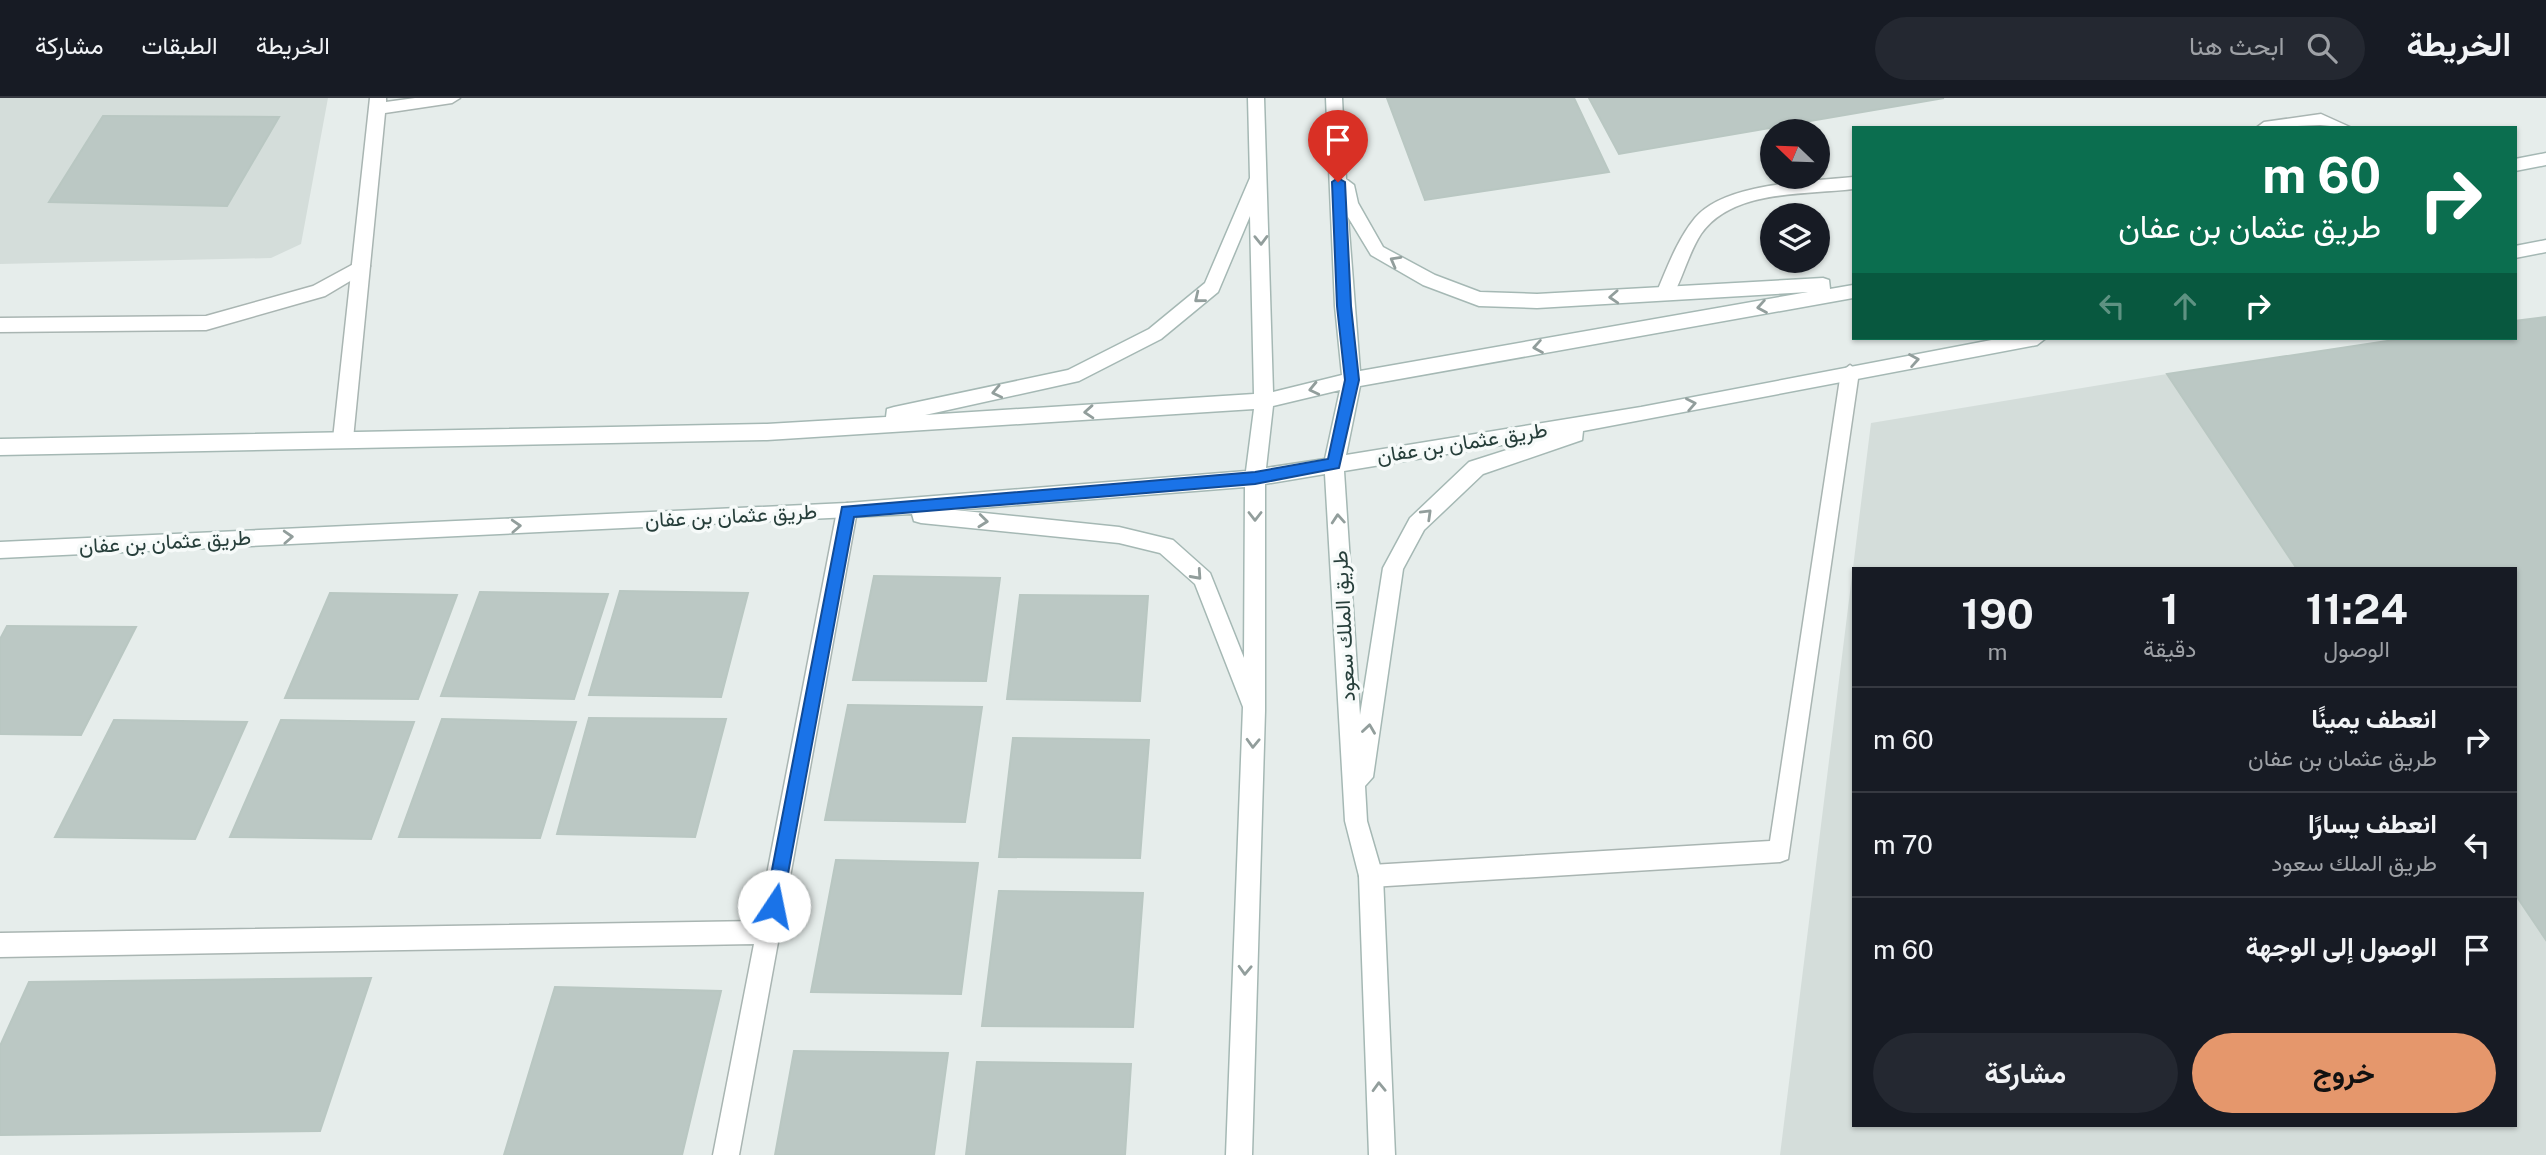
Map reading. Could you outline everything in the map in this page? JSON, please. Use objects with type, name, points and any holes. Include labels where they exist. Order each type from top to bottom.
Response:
[{"type":"main road","points":[[343,439],[377,104],[453,98]]},
{"type":"main road","points":[[1240,1155],[1254,711],[1255,478],[1264,401],[1256,98]]},
{"type":"main road","name":"طريق الملك سعود","points":[[1334,98],[1344,306],[1352,380],[1334,464],[1356,821],[1371,876],[1381,1155]]},
{"type":"main road","points":[[2277,126],[2321,119],[2339,126]]},
{"type":"main road","points":[[1336,132],[1349,203],[1377,251],[1429,280],[1479,299],[1537,301],[1852,283]]},
{"type":"main road","points":[[2517,165],[2546,159]]},
{"type":"main road","points":[[820,430],[1072,376],[1155,334],[1212,287],[1260,172]]},
{"type":"main road","points":[[1665,294],[1696,230],[1710,212],[1732,200],[1852,183]]},
{"type":"main road","points":[[2517,252],[2546,246]]},
{"type":"main road","points":[[0,325],[206,323],[319,291],[361,266]]},
{"type":"main road","points":[[0,447],[820,430],[1264,401],[1352,380],[1852,291]]},
{"type":"main road","name":"طريق عثمان بن عفان","points":[[0,550],[857,510],[1255,478],[1641,414],[2026,340]]},
{"type":"main road","points":[[1371,876],[1780,851],[1850,372]]},
{"type":"main road","points":[[1356,821],[1393,568],[1417,524],[1476,468],[1641,414]]},
{"type":"main road","points":[[726,1155],[769,932],[857,510],[1119,535],[1166,546],[1203,579],[1254,711]]},
{"type":"main road","points":[[0,945],[769,932]]},
{"type":"shaded area","points":[[0,98],[328,98],[301,244],[271,258],[0,264]]},
{"type":"shaded area","points":[[2167,374],[2296,567],[1853,567],[1871,423]]},
{"type":"shaded area","points":[[1852,576],[1852,1127],[2517,1127],[2517,897],[2546,940],[2546,1155],[1780,1155]]},
{"type":"building","points":[[1387,98],[1574,98],[1609,172],[1425,200]]},
{"type":"building","points":[[1589,98],[1944,98],[1822,119],[1760,119],[1760,130],[1619,154]]},
{"type":"building","points":[[103,116],[279,117],[227,206],[49,202]]},
{"type":"building","points":[[2546,317],[2546,940],[2517,897],[2517,567],[2296,567],[2167,374],[2394,340],[2517,340],[2517,321]]},
{"type":"building","points":[[874,576],[1000,578],[986,681],[853,680]]},
{"type":"building","points":[[620,591],[748,593],[721,697],[589,695]]},
{"type":"building","points":[[480,592],[608,594],[574,699],[441,696]]},
{"type":"building","points":[[330,593],[457,595],[418,699],[285,698]]},
{"type":"building","points":[[1020,595],[1148,596],[1140,701],[1007,699]]},
{"type":"building","points":[[7,626],[136,627],[81,735],[0,734],[0,639]]},
{"type":"building","points":[[848,705],[982,707],[965,822],[825,820]]},
{"type":"building","points":[[589,718],[726,719],[695,837],[557,834]]},
{"type":"building","points":[[442,719],[576,722],[540,838],[399,837]]},
{"type":"building","points":[[114,720],[247,722],[195,839],[55,837]]},
{"type":"building","points":[[281,720],[414,722],[371,839],[230,837]]},
{"type":"building","points":[[1013,738],[1149,740],[1140,858],[999,857]]},
{"type":"building","points":[[836,860],[978,863],[961,994],[811,992]]},
{"type":"building","points":[[999,891],[1143,893],[1133,1027],[982,1026]]},
{"type":"building","points":[[371,978],[320,1131],[0,1135],[0,1046],[29,982]]},
{"type":"building","points":[[555,987],[721,991],[682,1155],[504,1155]]},
{"type":"building","points":[[794,1051],[948,1053],[934,1155],[775,1155]]},
{"type":"building","points":[[977,1062],[1131,1064],[1125,1155],[966,1155]]},
{"type":"route","points":[[774,906],[848,511],[1255,478],[1334,464],[1352,380],[1344,306],[1338,182]]}]
